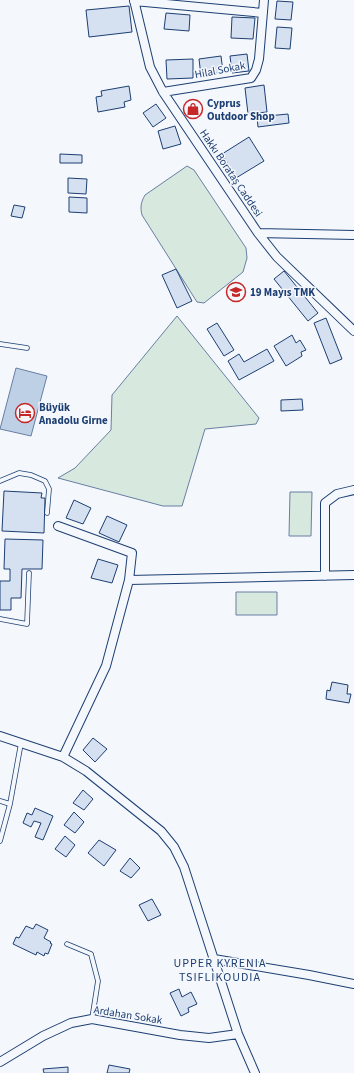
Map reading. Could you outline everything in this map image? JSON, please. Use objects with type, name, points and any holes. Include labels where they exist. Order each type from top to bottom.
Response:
[{"type":"street","name":"Hilal Sokak","points":[[162,92],[251,78],[256,70],[259,59],[264,0]]},
{"type":"street","points":[[134,1],[263,13]]},
{"type":"street","name":"Hakkı Borataş Caddesi","points":[[134,1],[150,67],[162,92],[258,233],[277,257],[354,331]]},
{"type":"street","points":[[258,233],[354,235]]},
{"type":"street","points":[[325,576],[325,503],[337,494],[354,490]]},
{"type":"street","points":[[58,526],[132,553],[129,580],[106,666],[63,757]]},
{"type":"street","points":[[129,580],[354,575]]},
{"type":"street","points":[[0,736],[63,757],[86,771],[161,831],[174,847],[184,866],[238,1034],[255,1073]]},
{"type":"street","points":[[214,959],[354,984]]},
{"type":"street","name":"Ardahan Sokak","points":[[0,1062],[43,1036],[71,1022],[92,1018],[195,1037],[210,1038],[238,1034]]},
{"type":"lane","points":[[0,344],[27,348]]},
{"type":"lane","points":[[0,481],[20,473],[31,475],[45,481],[49,489],[46,513]]},
{"type":"lane","points":[[0,620],[28,624],[29,573]]},
{"type":"lane","points":[[0,841],[10,804],[21,742]]},
{"type":"lane","points":[[0,801],[10,804]]},
{"type":"lane","points":[[67,944],[91,954],[98,980],[92,1018]]},
{"type":"shaded area","points":[[187,166],[194,170],[246,248],[247,258],[243,272],[204,303],[197,302],[141,212],[141,205],[145,195]]},
{"type":"shaded area","points":[[177,316],[259,418],[256,424],[205,429],[182,506],[163,506],[58,478],[75,468],[111,430],[112,395]]},
{"type":"shaded area","points":[[290,492],[312,492],[311,536],[289,536]]},
{"type":"shaded area","points":[[236,592],[277,592],[277,615],[236,615]]},
{"type":"water","points":[[16,368],[47,376],[31,436],[0,429]]},
{"type":"building","points":[[277,1],[293,2],[291,20],[275,19]]},
{"type":"building","points":[[129,6],[132,32],[89,37],[86,10]]},
{"type":"building","points":[[166,13],[190,15],[189,31],[164,29]]},
{"type":"building","points":[[232,17],[255,18],[253,39],[231,38]]},
{"type":"building","points":[[277,27],[292,28],[290,49],[275,48]]},
{"type":"building","points":[[247,54],[249,71],[232,73],[230,56]]},
{"type":"building","points":[[221,56],[223,72],[201,76],[199,59]]},
{"type":"building","points":[[193,59],[193,78],[167,79],[166,60]]},
{"type":"building","points":[[264,85],[267,112],[248,114],[245,88]]},
{"type":"building","points":[[129,86],[131,100],[124,102],[125,107],[98,112],[96,97],[102,96],[101,91]]},
{"type":"building","name":"Cyprus Outdoor Shop","points":[[194,100],[200,114],[191,118],[186,103]]},
{"type":"building","points":[[156,104],[166,118],[153,127],[143,113]]},
{"type":"building","points":[[288,114],[289,123],[258,127],[257,117]]},
{"type":"building","points":[[175,126],[181,144],[163,149],[158,131]]},
{"type":"building","points":[[249,137],[264,161],[236,178],[222,154]]},
{"type":"building","points":[[60,154],[82,155],[82,163],[60,163]]},
{"type":"building","points":[[68,178],[87,179],[86,194],[68,193]]},
{"type":"building","points":[[69,197],[87,198],[87,213],[69,212]]},
{"type":"building","points":[[14,205],[25,207],[22,218],[11,216]]},
{"type":"building","points":[[176,269],[192,301],[177,308],[162,275]]},
{"type":"building","points":[[284,271],[318,313],[308,321],[274,279]]},
{"type":"building","points":[[326,318],[342,359],[330,364],[314,323]]},
{"type":"building","points":[[217,323],[234,350],[224,356],[207,329]]},
{"type":"building","points":[[292,335],[296,343],[300,340],[306,350],[301,352],[302,356],[286,366],[274,346]]},
{"type":"building","points":[[267,349],[274,361],[239,380],[228,361],[239,354],[244,362]]},
{"type":"building","points":[[302,399],[303,410],[281,411],[281,400]]},
{"type":"building","points":[[4,491],[42,493],[41,498],[45,498],[44,533],[2,531]]},
{"type":"building","points":[[74,500],[91,508],[83,524],[66,518]]},
{"type":"building","points":[[107,516],[127,525],[119,542],[99,533]]},
{"type":"building","points":[[5,539],[43,540],[42,569],[22,569],[21,598],[11,598],[11,610],[0,610],[0,581],[10,581],[10,569],[4,569]]},
{"type":"building","points":[[98,559],[118,565],[112,583],[91,578]]},
{"type":"building","points":[[332,682],[348,685],[347,694],[351,694],[349,703],[326,699],[327,690],[330,691]]},
{"type":"building","points":[[93,738],[107,749],[95,762],[83,750]]},
{"type":"building","points":[[83,790],[93,799],[84,810],[73,803]]},
{"type":"building","points":[[35,808],[53,816],[43,840],[35,837],[41,823],[34,821],[31,827],[23,823],[27,813],[32,815]]},
{"type":"building","points":[[74,812],[84,822],[75,833],[64,825]]},
{"type":"building","points":[[65,836],[75,845],[66,857],[55,849]]},
{"type":"building","points":[[99,840],[116,850],[104,866],[88,853]]},
{"type":"building","points":[[130,858],[140,868],[131,878],[120,871]]},
{"type":"building","points":[[152,899],[161,915],[148,921],[139,905]]},
{"type":"building","points":[[36,924],[48,930],[44,938],[52,944],[48,954],[45,953],[44,956],[37,952],[36,955],[13,944],[16,937],[19,938],[26,926],[33,929]]},
{"type":"building","points":[[179,989],[182,997],[191,992],[197,1004],[188,1008],[189,1012],[181,1016],[170,993]]},
{"type":"building","points":[[109,1065],[130,1069],[129,1073],[107,1073]]},
{"type":"building","points":[[68,1067],[68,1073],[44,1073],[43,1069]]},
{"type":"place","name":"Cyprus Outdoor Shop","points":[[193,109]]},
{"type":"place","name":"19 Mayıs TMK","points":[[236,292]]},
{"type":"place","name":"Büyük Anadolu Girne","points":[[25,413]]},
{"type":"district","name":"UPPER KYRENIA TSIFLIKOUDIA","points":[[220,970]]}]
